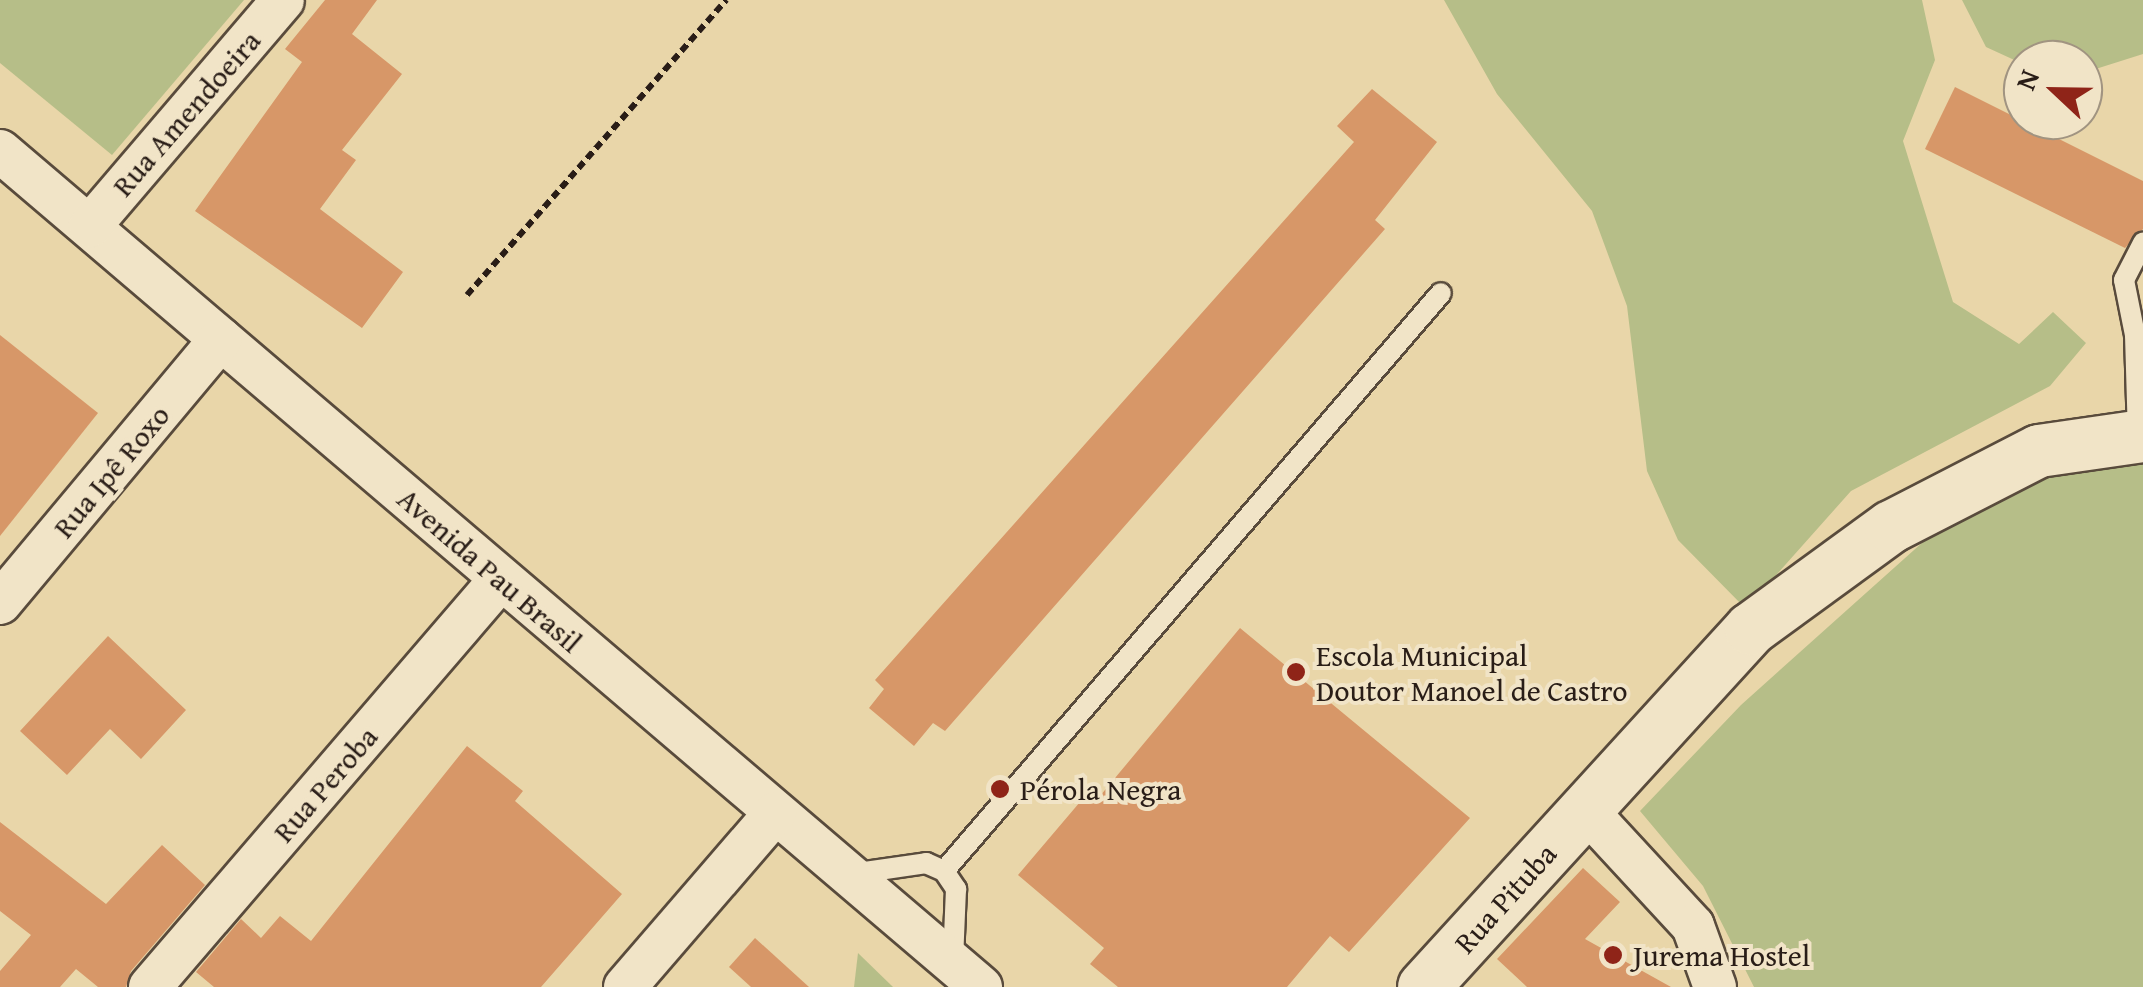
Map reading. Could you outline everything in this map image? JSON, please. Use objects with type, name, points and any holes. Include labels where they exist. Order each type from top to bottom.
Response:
[{"type":"street","name":"Rua Amendoeira","points":[[90,226],[283,0]]},
{"type":"street","name":"Avenida Pau Brasil","points":[[0,152],[967,976]]},
{"type":"street","name":"Rua Ipê Roxo","points":[[0,602],[222,340]]},
{"type":"street","name":"Rua Pituba","points":[[1424,987],[1751,629],[1891,527],[2040,452],[2141,436]]},
{"type":"street","name":"Rua Peroba","points":[[150,987],[500,580]]},
{"type":"street","points":[[1585,809],[1693,926],[1716,987]]},
{"type":"street","points":[[625,987],[775,814]]},
{"type":"lane","points":[[2141,436],[2135,335],[2124,280],[2143,243]]},
{"type":"lane","points":[[944,871],[1441,293]]},
{"type":"lane","points":[[850,874],[926,863],[944,871],[956,889],[967,976]]},
{"type":"path","points":[[467,295],[726,0]]},
{"type":"green space","points":[[0,0],[244,0],[112,155],[0,63]]},
{"type":"green space","points":[[1444,0],[1922,0],[1935,60],[1903,141],[1953,302],[2019,344],[2053,312],[2086,343],[2050,386],[1851,491],[1746,609],[1678,540],[1647,471],[1627,306],[1592,211],[1497,94]]},
{"type":"green space","points":[[1962,0],[2143,0],[2143,54],[2103,67],[2103,40],[2003,40],[2003,55],[1986,47]]},
{"type":"green space","points":[[2119,455],[2143,456],[2143,987],[1754,987],[1703,886],[1640,811],[1741,705],[1971,499]]},
{"type":"green space","points":[[858,953],[893,987],[854,987]]},
{"type":"building","points":[[325,0],[377,0],[352,34],[402,74],[342,150],[356,160],[320,209],[403,272],[362,328],[195,211],[302,62],[285,49]]},
{"type":"building","points":[[1955,87],[2003,111],[2003,140],[2061,140],[2143,181],[2143,229],[2125,248],[1925,149]]},
{"type":"building","points":[[1372,89],[1437,142],[1375,220],[1385,229],[945,731],[933,723],[914,746],[869,708],[884,689],[875,680],[1354,142],[1337,126]]},
{"type":"building","points":[[0,335],[98,413],[0,536]]},
{"type":"building","name":"Escola Municipal Doutor Manoel de Castro","points":[[1240,628],[1470,818],[1349,952],[1330,936],[1287,987],[1118,987],[1090,964],[1104,948],[1018,875],[1091,789],[1100,796]]},
{"type":"building","points":[[108,636],[186,710],[141,759],[110,729],[67,775],[20,731]]},
{"type":"building","points":[[467,746],[523,791],[515,801],[622,894],[541,987],[214,987],[196,972],[241,919],[261,938],[280,916],[311,941]]},
{"type":"building","points":[[0,822],[106,904],[162,845],[205,885],[131,971],[126,987],[98,987],[76,969],[60,987],[0,987],[0,971],[31,935],[0,911]]},
{"type":"building","points":[[1583,868],[1620,902],[1585,939],[1671,987],[1527,987],[1497,959]]},
{"type":"building","points":[[755,938],[809,987],[751,987],[729,967]]},
{"type":"place","name":"Escola Municipal Doutor Manoel de Castro","points":[[1296,672]]},
{"type":"place","name":"Pérola Negra","points":[[1000,789]]},
{"type":"place","name":"Jurema Hostel","points":[[1613,955]]}]
